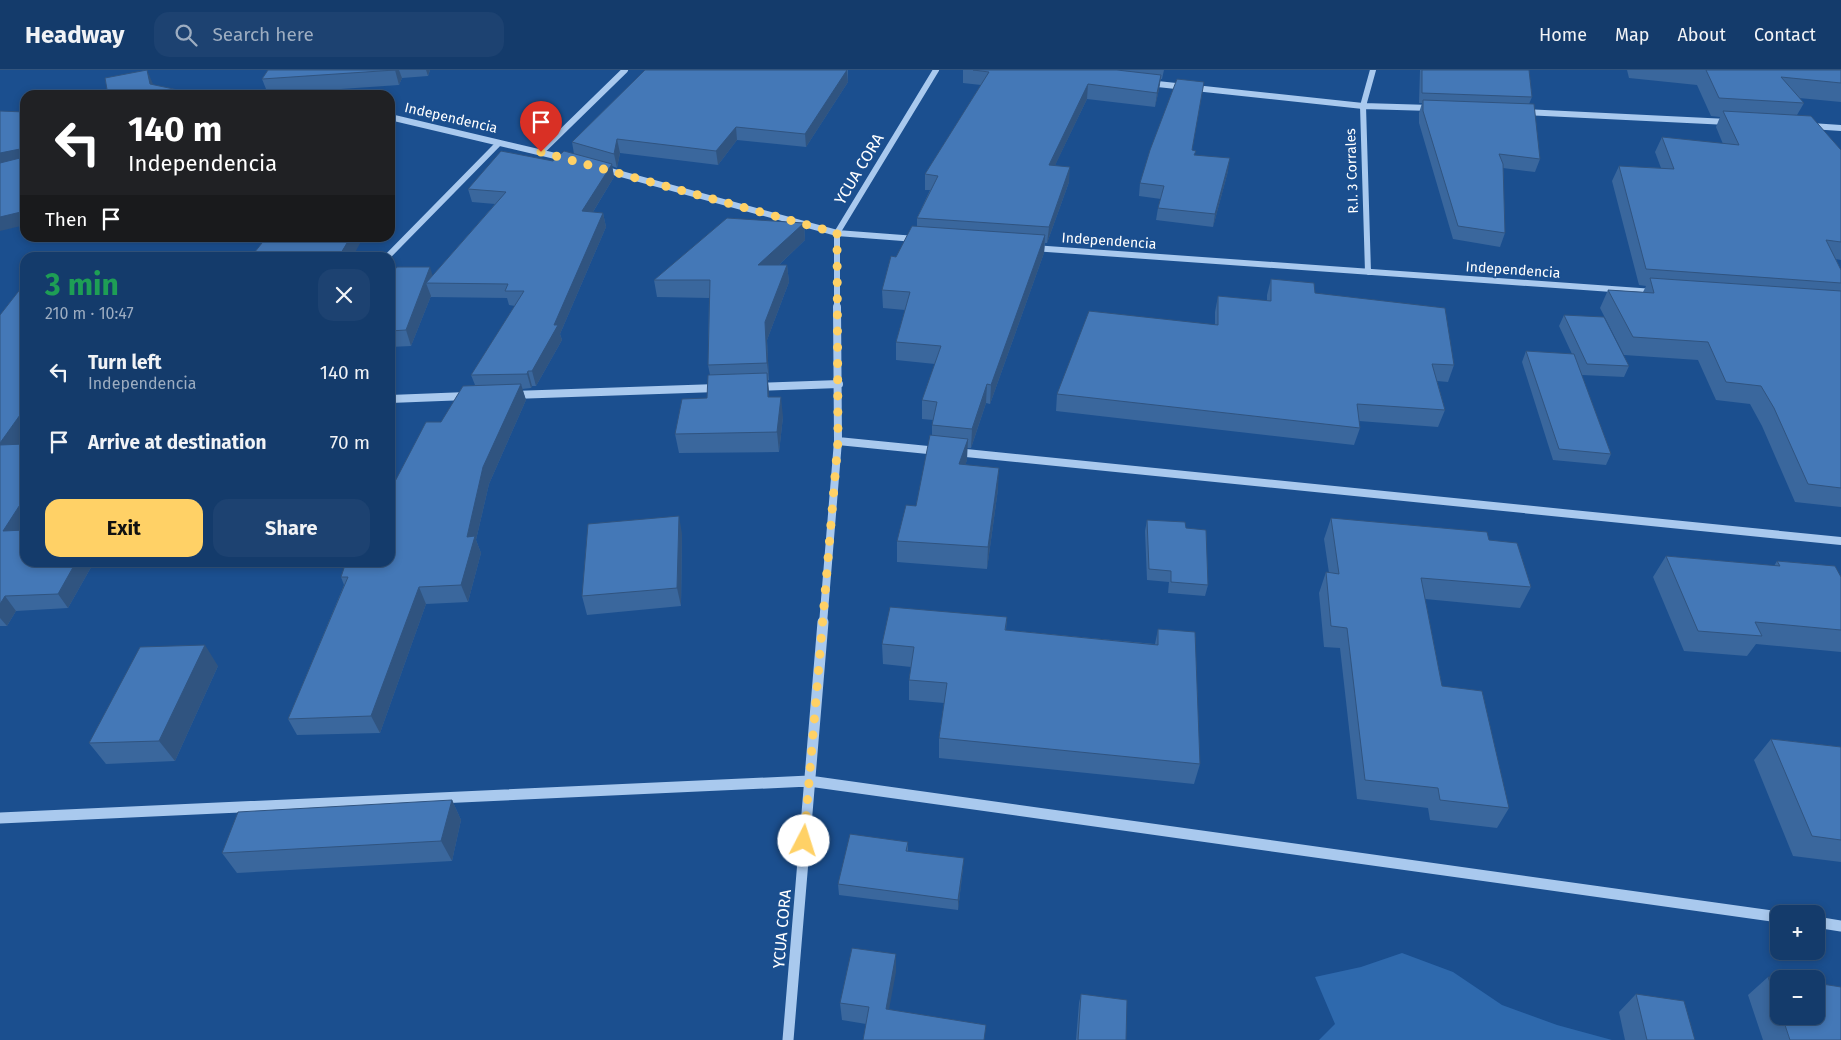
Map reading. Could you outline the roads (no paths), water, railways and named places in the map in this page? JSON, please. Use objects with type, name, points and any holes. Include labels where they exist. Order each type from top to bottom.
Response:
[{"type":"street","points":[[541,152],[625,70]]},
{"type":"street","name":"YCUA CORA","points":[[788,1040],[838,441],[837,233],[936,70]]},
{"type":"street","name":"R.I. 3 Corrales","points":[[1368,272],[1362,106],[1372,70]]},
{"type":"street","points":[[1136,82],[1362,106],[1437,108]]},
{"type":"street","points":[[1520,112],[1734,123]]},
{"type":"street","name":"Independencia","points":[[395,118],[579,162]]},
{"type":"street","points":[[1802,126],[1841,128]]},
{"type":"street","points":[[392,252],[499,142]]},
{"type":"street","points":[[598,168],[837,233],[926,240]]},
{"type":"street","name":"Independencia","points":[[1024,247],[1664,293]]},
{"type":"street","points":[[749,387],[839,384]]},
{"type":"street","points":[[500,395],[729,388]]},
{"type":"street","points":[[395,398],[480,396]]},
{"type":"street","points":[[838,441],[1841,542]]},
{"type":"street","points":[[0,818],[809,781],[1770,916]]},
{"type":"street","points":[[1825,923],[1841,926]]}]
